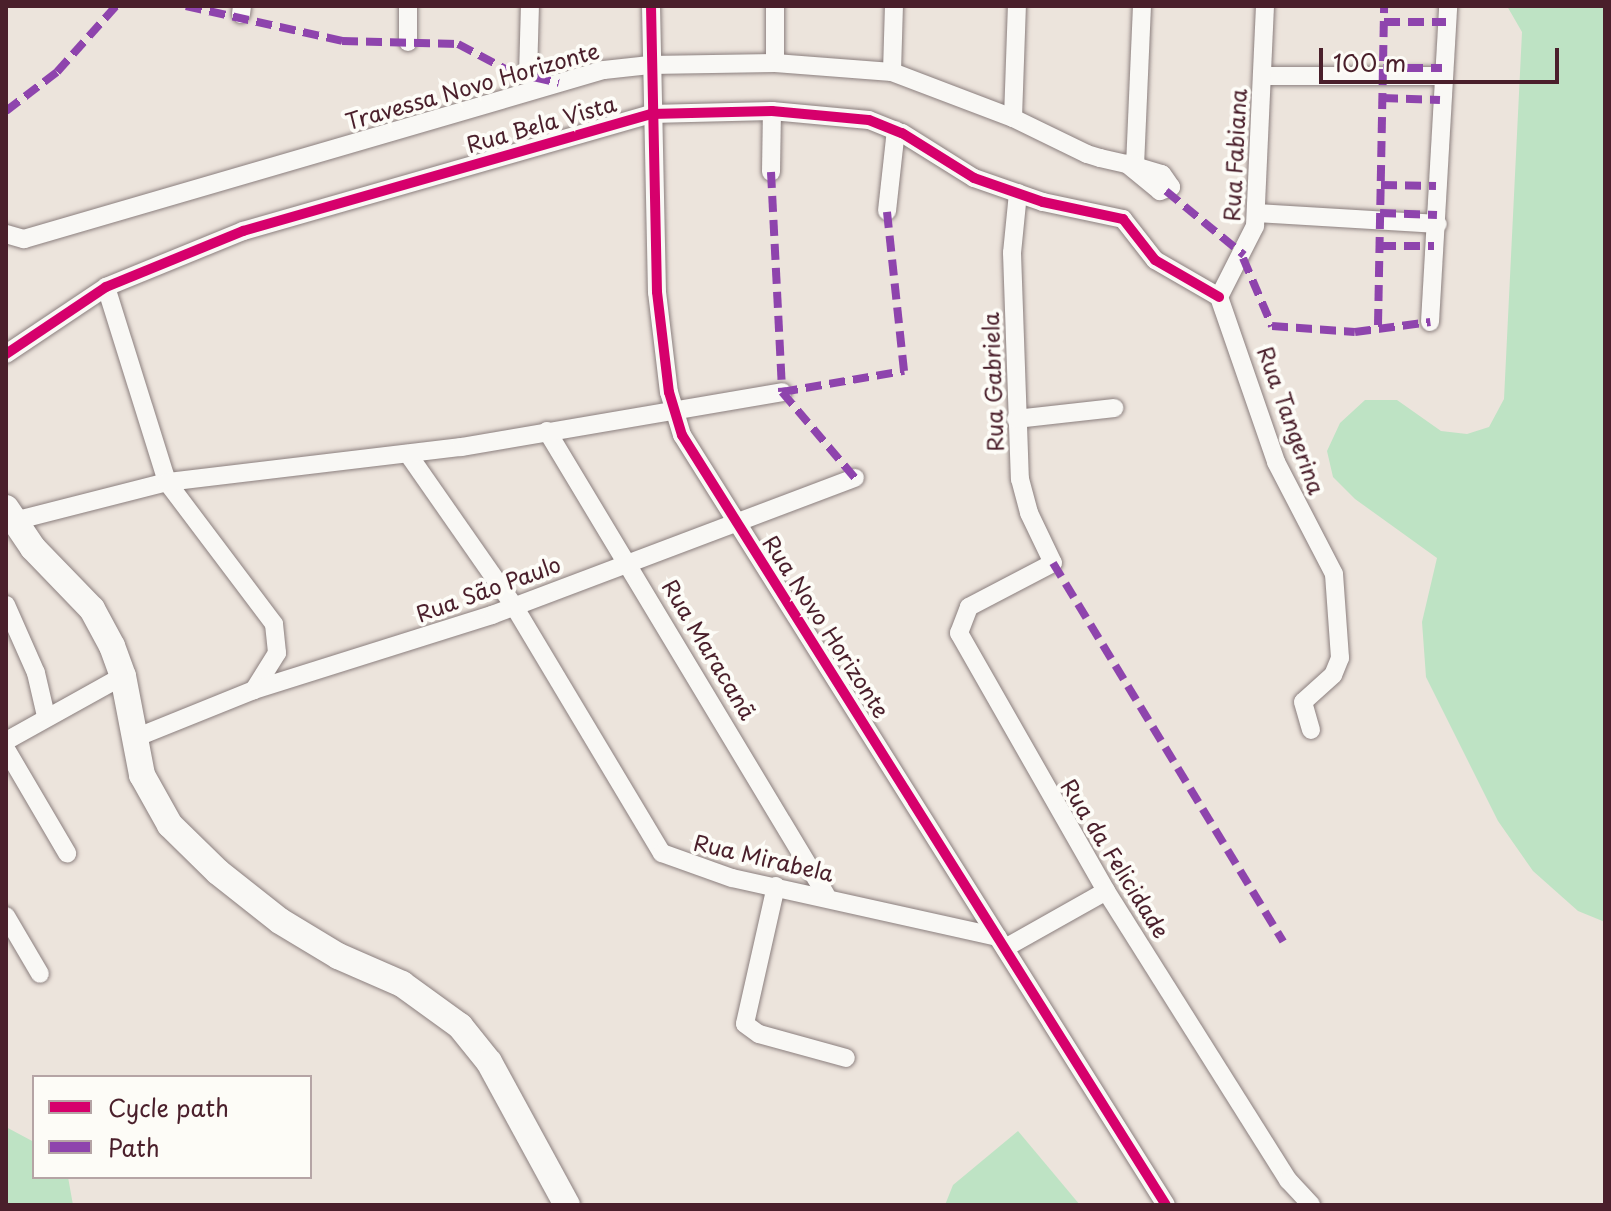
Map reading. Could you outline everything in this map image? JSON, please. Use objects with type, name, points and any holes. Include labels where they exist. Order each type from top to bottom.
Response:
[{"type":"main road","points":[[10,514],[33,548],[92,609],[123,676],[135,738],[153,800],[218,872],[280,921],[338,956],[402,984],[460,1026],[489,1062],[567,1205]]},
{"type":"street","points":[[408,6],[408,42]]},
{"type":"street","points":[[528,76],[530,6]]},
{"type":"street","name":"Rua Novo Horizonte","points":[[651,6],[657,292],[673,409],[682,435],[1166,1205]]},
{"type":"street","points":[[775,6],[775,63]]},
{"type":"street","points":[[892,72],[894,6]]},
{"type":"street","points":[[1013,118],[1017,6]]},
{"type":"street","points":[[1131,165],[1142,6]]},
{"type":"street","name":"Rua Fabiana","points":[[1219,297],[1250,244],[1257,213],[1265,6]]},
{"type":"street","points":[[1430,322],[1438,224],[1441,76],[1448,6]]},
{"type":"street","name":"Travessa Novo Horizonte","points":[[6,234],[24,239],[604,70],[650,65],[775,63],[892,72],[1013,118],[1075,150],[1167,176],[1172,185],[1166,191]]},
{"type":"street","points":[[1263,76],[1441,76]]},
{"type":"street","points":[[771,172],[772,111]]},
{"type":"street","name":"Rua Bela Vista","points":[[6,354],[106,287],[243,231],[651,114],[772,111],[869,120],[896,130],[974,178],[1018,193],[1123,219],[1155,260],[1219,297]]},
{"type":"street","points":[[887,211],[896,130]]},
{"type":"street","name":"Rua Gabriela","points":[[1018,193],[1012,253],[1016,419],[1023,495],[1053,563]]},
{"type":"street","points":[[1257,213],[1438,224]]},
{"type":"street","points":[[106,287],[167,482],[274,624],[277,653],[254,690]]},
{"type":"street","name":"Rua Tangerina","points":[[1219,297],[1276,462],[1334,574],[1340,658],[1333,675],[1303,702],[1311,730]]},
{"type":"street","points":[[10,514],[167,482],[267,466],[408,454],[782,392]]},
{"type":"street","points":[[1016,419],[1114,408]]},
{"type":"street","name":"Rua Maracanã","points":[[547,431],[628,561],[826,895]]},
{"type":"street","name":"Rua Mirabela","points":[[408,454],[514,606],[662,853],[691,866],[826,895],[1001,942]]},
{"type":"street","name":"Rua São Paulo","points":[[135,738],[254,690],[514,606],[855,478]]},
{"type":"street","name":"Rua da Felicidade","points":[[1053,563],[969,607],[959,633],[1106,891],[1288,1180],[1311,1205]]},
{"type":"street","points":[[6,605],[31,659],[46,716]]},
{"type":"street","points":[[6,741],[46,716],[123,676]]},
{"type":"street","points":[[6,749],[67,853]]},
{"type":"street","points":[[776,886],[745,1024],[759,1034],[846,1058]]},
{"type":"street","points":[[1001,942],[1106,891]]},
{"type":"street","points":[[6,916],[40,974]]},
{"type":"green space","points":[[1507,6],[1605,6],[1605,922],[1578,911],[1533,871],[1498,821],[1426,677],[1422,622],[1437,558],[1355,499],[1333,477],[1327,451],[1340,423],[1365,400],[1397,400],[1441,431],[1467,434],[1489,427],[1504,399],[1522,32]]},
{"type":"green space","points":[[6,1127],[32,1141],[32,1179],[68,1179],[73,1205],[6,1205]]},
{"type":"green space","points":[[1018,1131],[1080,1205],[945,1205],[953,1185]]},
{"type":"marked path","points":[[6,111],[57,72],[116,6]]},
{"type":"marked path","points":[[186,6],[342,41],[458,44],[511,72],[559,83]]},
{"type":"marked path","points":[[1378,325],[1384,6]]},
{"type":"marked path","points":[[1384,22],[1446,22]]},
{"type":"marked path","points":[[1383,68],[1442,68]]},
{"type":"marked path","points":[[1382,98],[1440,100]]},
{"type":"marked path","points":[[771,172],[782,392]]},
{"type":"marked path","points":[[1381,185],[1436,186]]},
{"type":"marked path","points":[[1166,191],[1244,255]]},
{"type":"marked path","points":[[782,392],[904,371],[887,211]]},
{"type":"marked path","points":[[1380,213],[1437,215]]},
{"type":"marked path","points":[[1380,246],[1434,246]]},
{"type":"marked path","points":[[1243,258],[1272,326],[1355,332],[1430,322]]},
{"type":"marked path","points":[[782,392],[855,478]]},
{"type":"marked path","points":[[1053,563],[1283,942]]},
{"type":"cycle path","points":[[651,6],[657,292],[669,392],[682,435],[1166,1205]]},
{"type":"cycle path","points":[[6,354],[106,287],[243,231],[651,114],[772,111],[869,120],[902,133],[974,178],[1043,202],[1123,219],[1155,260],[1219,297]]}]
